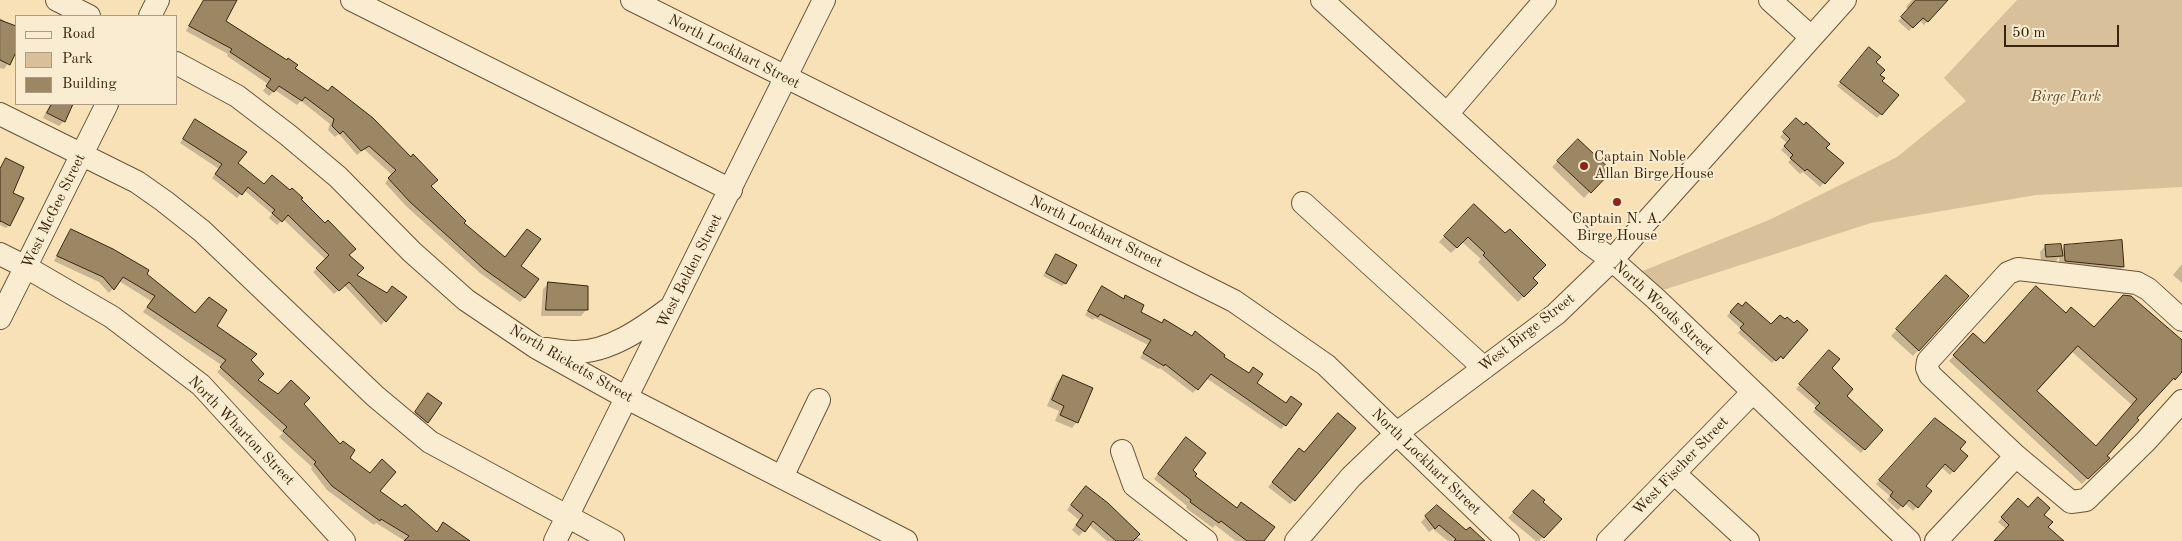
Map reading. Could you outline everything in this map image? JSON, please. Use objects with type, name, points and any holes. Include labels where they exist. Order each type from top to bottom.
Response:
[{"type":"street","points":[[57,0],[86,15]]},
{"type":"street","points":[[150,15],[158,0]]},
{"type":"street","points":[[352,0],[730,190]]},
{"type":"street","name":"North Lockhart Street","points":[[632,0],[1234,301],[1326,366],[1508,541]]},
{"type":"street","name":"West Belden Street","points":[[555,541],[824,0]]},
{"type":"street","name":"North Woods Street","points":[[1322,0],[1586,241],[1612,260],[1909,541]]},
{"type":"street","points":[[1447,114],[1544,0]]},
{"type":"street","points":[[1770,0],[1810,37]]},
{"type":"street","name":"West Birge Street","points":[[1296,541],[1352,477],[1397,433],[1556,314],[1612,260],[1845,0]]},
{"type":"street","name":"North Ricketts Street","points":[[178,64],[237,96],[288,135],[338,177],[412,252],[466,300],[537,348],[625,397],[906,541]]},
{"type":"street","name":"West McGee Street","points":[[0,318],[106,105]]},
{"type":"street","points":[[0,114],[137,182],[164,201],[202,231],[375,396],[430,442],[613,541]]},
{"type":"street","points":[[1303,203],[1484,368]]},
{"type":"street","name":"North Wharton Street","points":[[0,254],[26,267],[112,318],[200,386],[344,541]]},
{"type":"street","points":[[2182,320],[2148,289],[2137,283],[2018,269],[2008,273],[1928,361],[1926,368],[1930,375],[2016,456],[2071,502],[2086,500],[2146,441],[2182,400]]},
{"type":"street","points":[[537,348],[575,352],[605,346],[632,335],[673,306]]},
{"type":"street","name":"West Fischer Street","points":[[1608,541],[1753,392]]},
{"type":"street","points":[[782,477],[819,400]]},
{"type":"street","points":[[1122,451],[1134,485],[1206,541]]},
{"type":"street","points":[[1936,541],[2016,456]]},
{"type":"street","points":[[1674,473],[1748,541]]},
{"type":"green space","name":"Birge Park","points":[[2017,0],[2182,0],[2182,187],[2036,195],[1871,223],[1660,291],[1640,272],[1769,220],[1897,157],[1966,101],[1944,78]]},
{"type":"building","points":[[204,0],[237,0],[226,21],[287,60],[288,58],[298,65],[295,68],[328,91],[332,86],[373,118],[411,157],[413,154],[438,180],[431,186],[466,221],[464,223],[505,257],[527,229],[541,239],[521,266],[539,279],[525,298],[484,269],[410,202],[388,178],[396,170],[369,146],[361,151],[343,131],[340,134],[332,126],[334,119],[305,97],[302,101],[279,86],[274,92],[266,86],[271,79],[230,52],[232,49],[189,26]]},
{"type":"building","points":[[1916,0],[1948,0],[1928,22],[1923,18],[1913,28],[1901,17]]},
{"type":"building","points":[[0,20],[15,26],[15,54],[10,65],[0,60]]},
{"type":"building","points":[[1869,47],[1881,57],[1876,62],[1885,70],[1880,75],[1885,78],[1882,81],[1899,95],[1882,115],[1840,82]]},
{"type":"building","points":[[51,105],[73,105],[65,122],[47,113]]},
{"type":"building","points":[[1796,118],[1804,125],[1806,122],[1830,144],[1826,148],[1844,163],[1825,184],[1790,158],[1793,155],[1784,146],[1790,139],[1783,132]]},
{"type":"building","points":[[195,119],[247,152],[238,163],[264,184],[272,175],[290,190],[292,188],[325,223],[328,220],[356,249],[349,255],[364,268],[357,275],[387,293],[392,286],[407,297],[386,322],[349,282],[339,291],[316,268],[329,255],[288,215],[282,222],[272,213],[275,210],[248,187],[242,195],[215,174],[222,164],[183,139]]},
{"type":"building","name":"Captain Noble Allan Birge House","points":[[1578,139],[1612,171],[1591,193],[1557,161]]},
{"type":"building","points":[[6,158],[24,167],[13,193],[24,198],[10,226],[0,222],[0,169]]},
{"type":"building","points":[[1474,204],[1505,233],[1510,229],[1546,265],[1533,278],[1538,283],[1524,297],[1483,255],[1485,253],[1468,237],[1457,248],[1444,236]]},
{"type":"building","points":[[71,229],[113,249],[149,270],[147,274],[195,313],[209,297],[227,310],[217,326],[257,354],[251,360],[264,374],[258,380],[278,394],[291,380],[310,398],[304,404],[340,444],[343,441],[355,450],[350,458],[370,473],[382,459],[396,472],[380,491],[402,507],[405,504],[437,532],[443,522],[470,541],[404,541],[409,536],[381,519],[380,521],[332,486],[314,464],[316,462],[283,431],[287,427],[220,367],[226,360],[147,307],[155,296],[123,277],[114,290],[103,277],[57,256]]},
{"type":"building","points":[[2122,240],[2124,267],[2065,261],[2064,245]]},
{"type":"building","points":[[2061,244],[2063,256],[2046,257],[2045,245]]},
{"type":"building","points":[[1056,254],[1077,265],[1066,284],[1046,273]]},
{"type":"building","points":[[1946,275],[1969,296],[1919,351],[1896,329]]},
{"type":"building","points":[[548,282],[588,286],[588,310],[546,310]]},
{"type":"building","points":[[1102,286],[1124,299],[1125,295],[1144,305],[1141,312],[1162,323],[1164,319],[1192,336],[1195,331],[1225,355],[1224,357],[1249,373],[1253,367],[1263,374],[1257,383],[1286,403],[1291,396],[1302,404],[1286,426],[1211,374],[1198,390],[1165,364],[1164,366],[1143,353],[1151,340],[1100,314],[1098,317],[1088,311]]},
{"type":"building","points":[[2036,286],[2066,313],[2071,307],[2094,327],[2123,295],[2131,296],[2182,340],[2182,372],[2175,380],[2174,378],[2137,418],[2139,420],[2107,456],[2110,458],[2088,479],[1953,355],[1973,333],[1984,343]],"holes":[[[2078,346],[2137,399],[2096,446],[2037,391]]]},
{"type":"building","points":[[1746,302],[1771,324],[1780,315],[1785,319],[1787,317],[1794,323],[1797,320],[1808,330],[1783,359],[1781,356],[1776,361],[1740,328],[1744,324],[1730,312],[1738,303],[1742,306]]},
{"type":"building","points":[[1829,350],[1840,359],[1832,368],[1853,389],[1847,396],[1883,430],[1865,450],[1815,408],[1820,403],[1799,384]]},
{"type":"building","points":[[1063,375],[1093,388],[1078,423],[1060,415],[1064,406],[1052,400]]},
{"type":"building","points":[[428,393],[442,403],[428,423],[415,412]]},
{"type":"building","points":[[1338,413],[1356,428],[1295,501],[1272,482],[1299,448],[1304,452]]},
{"type":"building","points":[[1935,418],[1966,442],[1960,449],[1968,456],[1954,472],[1945,464],[1926,486],[1932,491],[1918,508],[1909,500],[1903,507],[1890,496],[1893,492],[1879,480]]},
{"type":"building","points":[[1186,437],[1206,453],[1193,470],[1197,474],[1195,476],[1237,508],[1241,502],[1275,527],[1264,541],[1247,541],[1221,521],[1219,523],[1190,502],[1191,500],[1158,474]]},
{"type":"building","points":[[1086,486],[1108,503],[1140,534],[1133,541],[1116,541],[1093,521],[1085,532],[1076,525],[1083,515],[1071,505]]},
{"type":"building","points":[[1533,490],[1562,519],[1544,538],[1513,512]]},
{"type":"building","points":[[2038,497],[2050,508],[2044,515],[2053,522],[2048,527],[2064,541],[1994,541],[2009,525],[2001,517],[2018,498],[2028,507]]},
{"type":"building","points":[[1437,505],[1466,530],[1470,527],[1485,541],[1454,541],[1456,539],[1439,525],[1435,529],[1425,516]]},
{"type":"place","name":"Captain Noble Allan Birge House","points":[[1584,166]]},
{"type":"place","name":"Captain N. A. Birge House","points":[[1617,202]]}]
